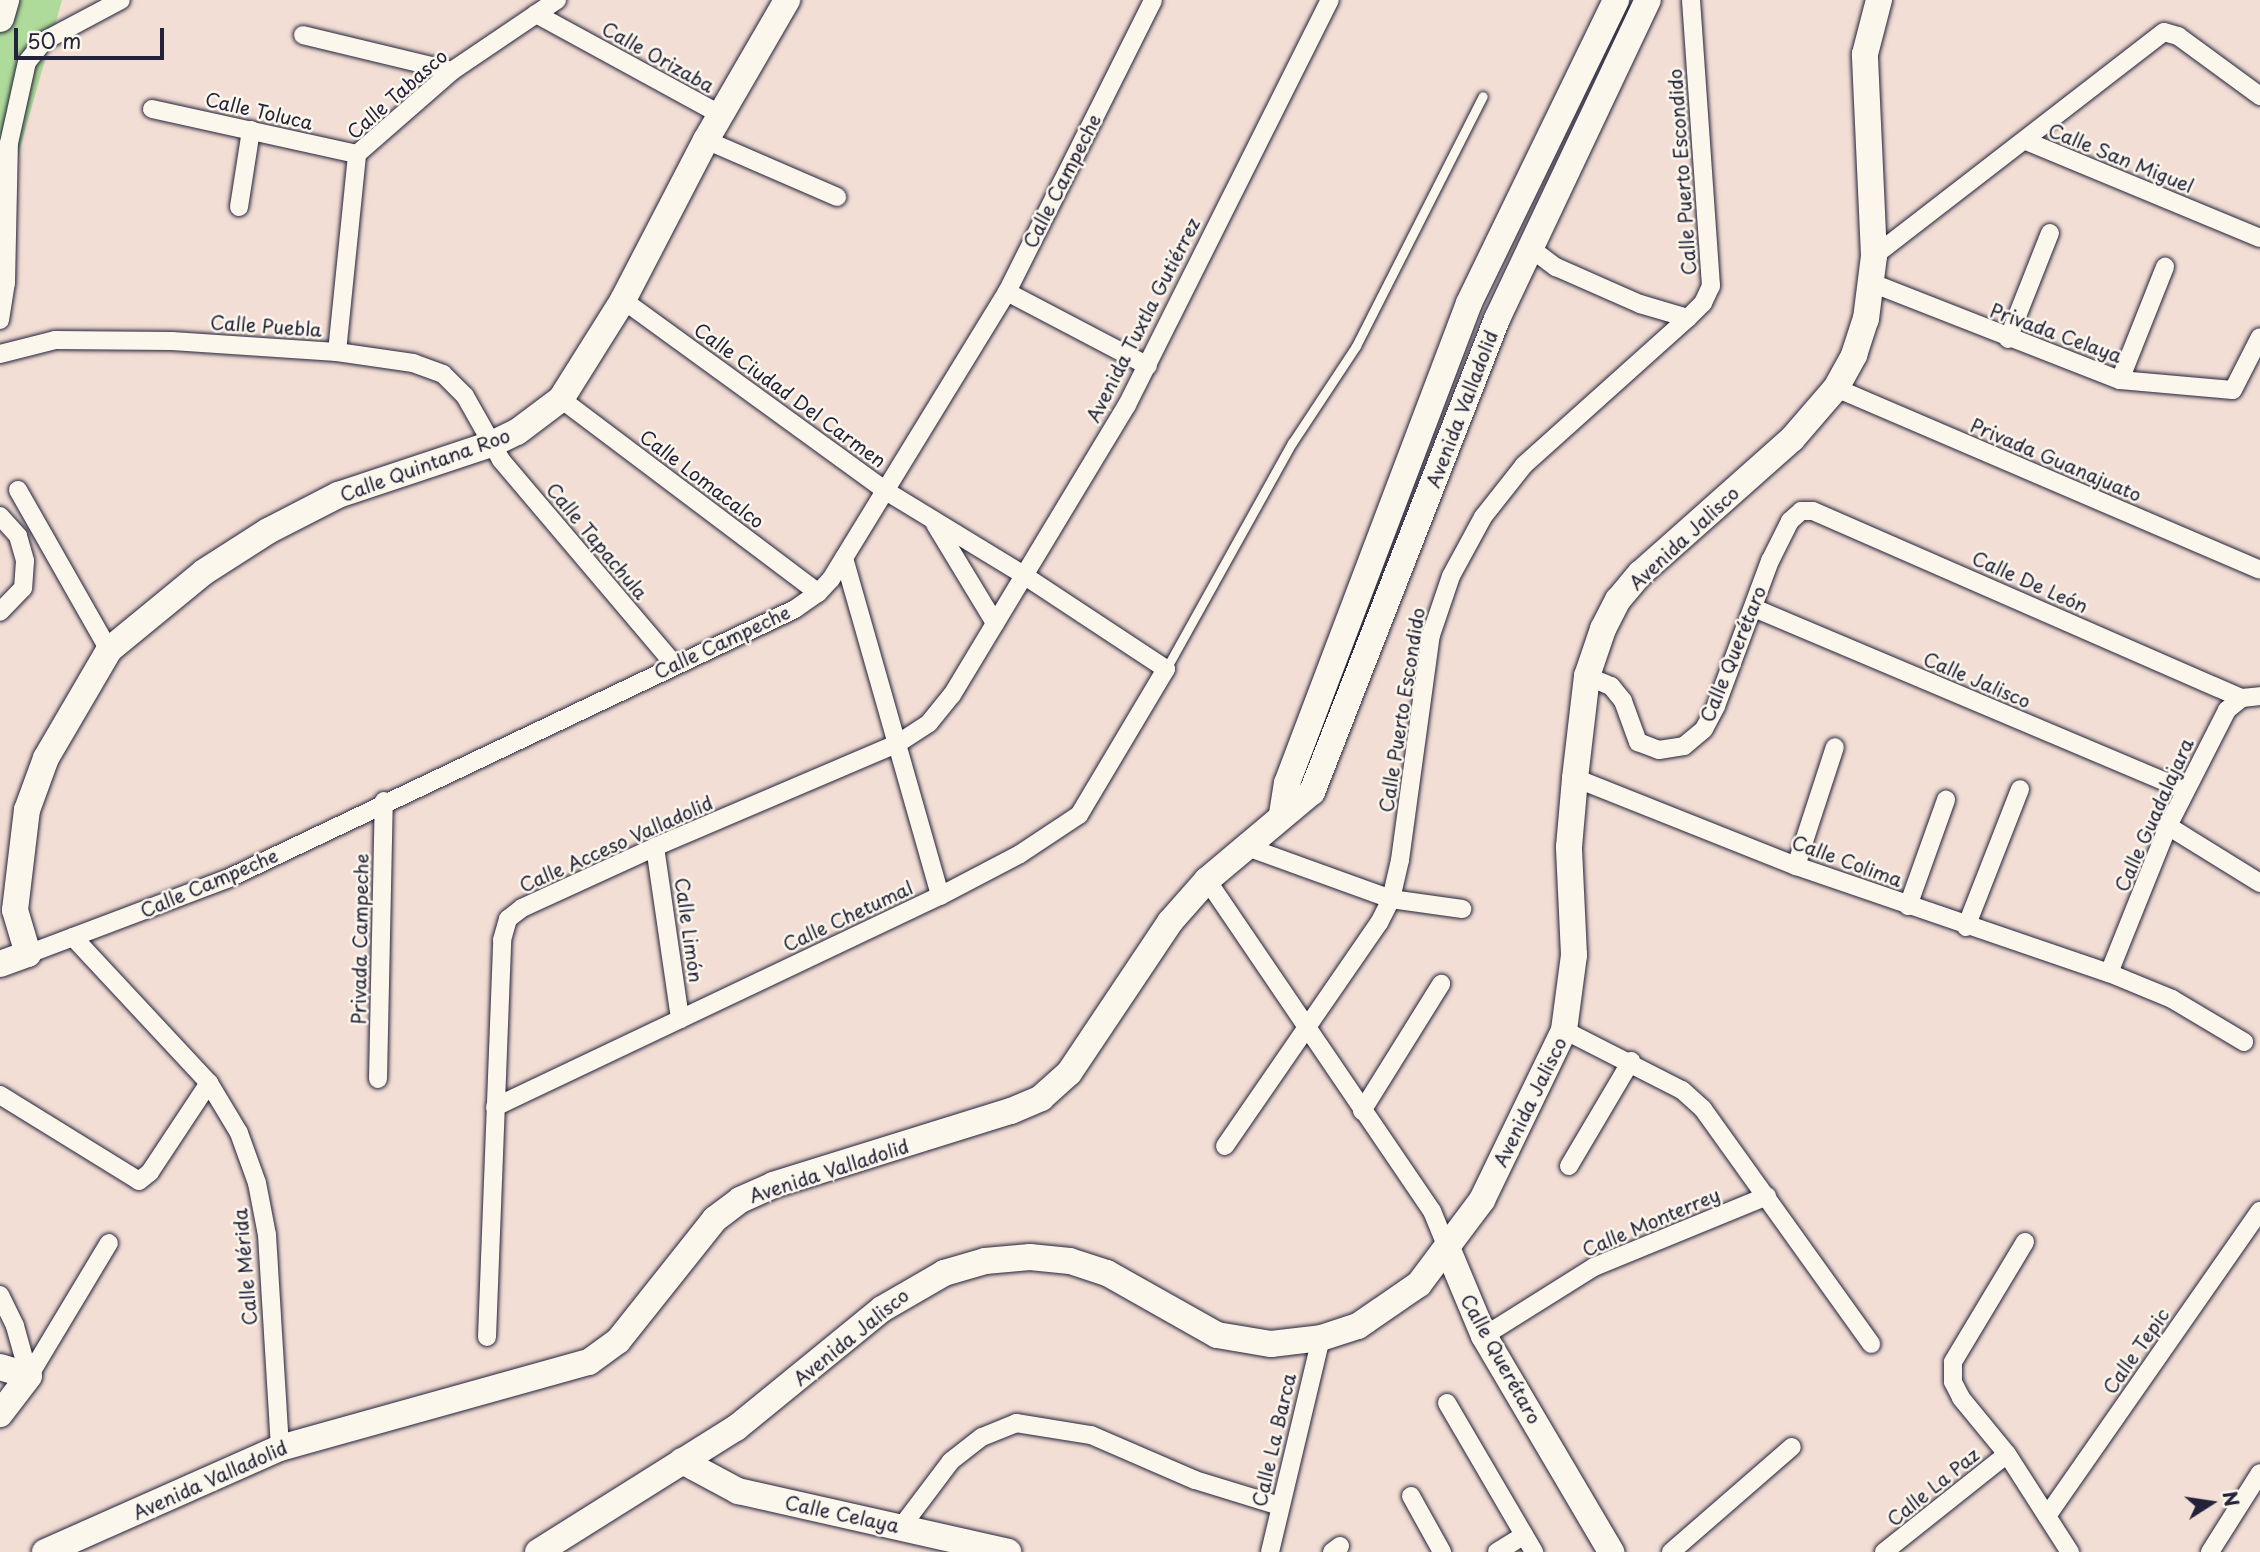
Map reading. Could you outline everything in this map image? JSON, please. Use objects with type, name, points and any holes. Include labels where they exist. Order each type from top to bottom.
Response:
[{"type":"main road","points":[[0,18],[5,0]]},
{"type":"street","points":[[0,320],[6,283],[9,143],[27,62],[44,40],[121,0]]},
{"type":"street","name":"Calle Tabasco","points":[[338,352],[357,154],[452,71],[557,0]]},
{"type":"street","name":"Calle Quintana Roo","points":[[27,954],[7,907],[27,810],[46,758],[109,649],[204,572],[268,531],[338,495],[494,443],[561,399],[624,300],[706,140],[723,116],[787,0]]},
{"type":"street","name":"Calle Campeche","points":[[0,964],[196,893],[384,801],[795,609],[818,593],[844,558],[1007,292],[1153,0]]},
{"type":"street","name":"Avenida Tuxtla Gutiérrez","points":[[897,744],[929,723],[953,695],[1022,574],[1148,366],[1330,0]]},
{"type":"street","name":"Avenida Valladolid","points":[[1282,814],[1287,783],[1469,303],[1616,0]]},
{"type":"street","name":"Avenida Valladolid","points":[[45,1552],[280,1448],[589,1362],[618,1341],[715,1219],[740,1200],[773,1185],[971,1125],[1041,1098],[1069,1073],[1135,971],[1207,880],[1250,848],[1282,814],[1299,806],[1312,792],[1497,319],[1648,0]]},
{"type":"street","name":"Calle Puerto Escondido","points":[[1224,1146],[1306,1024],[1379,923],[1391,899],[1401,860],[1431,635],[1451,576],[1483,517],[1524,465],[1688,318],[1711,286],[1713,264],[1691,0]]},
{"type":"street","name":"Avenida Jalisco","points":[[538,1552],[754,1416],[912,1288],[985,1261],[1030,1257],[1070,1261],[1107,1273],[1217,1335],[1244,1342],[1321,1338],[1358,1326],[1394,1306],[1448,1250],[1482,1200],[1564,1030],[1574,955],[1569,848],[1575,778],[1587,676],[1603,629],[1626,591],[1792,439],[1836,388],[1854,355],[1872,283],[1874,256],[1864,54],[1879,0]]},
{"type":"street","name":"Calle Orizaba","points":[[536,15],[723,116]]},
{"type":"street","points":[[2025,141],[2164,32],[2178,36],[2260,96]]},
{"type":"street","points":[[303,35],[452,71]]},
{"type":"street","name":"Calle Toluca","points":[[152,109],[357,154]]},
{"type":"street","points":[[239,207],[251,130]]},
{"type":"street","points":[[706,140],[837,197]]},
{"type":"street","name":"Calle San Miguel","points":[[1874,256],[2025,141],[2260,238]]},
{"type":"street","points":[[2008,339],[2050,233]]},
{"type":"street","points":[[1530,247],[1556,267],[1640,304],[1688,318]]},
{"type":"street","points":[[2120,380],[2165,267]]},
{"type":"street","name":"Privada Celaya","points":[[1872,283],[2008,339],[2120,380],[2233,390],[2260,337]]},
{"type":"street","points":[[1007,292],[1148,366]]},
{"type":"street","name":"Calle Ciudad Del Carmen","points":[[624,300],[886,491],[1022,574],[1166,669]]},
{"type":"street","name":"Calle Puebla","points":[[0,354],[55,340],[172,341],[338,352],[413,363],[443,374],[466,396],[494,443]]},
{"type":"street","name":"Privada Guanajuato","points":[[1836,388],[2260,570]]},
{"type":"street","name":"Calle Lomacalco","points":[[561,399],[818,593]]},
{"type":"street","name":"Calle Tapachula","points":[[494,443],[501,460],[674,664]]},
{"type":"street","points":[[18,490],[109,649]]},
{"type":"street","name":"Calle Querétaro","points":[[1587,676],[1611,685],[1623,701],[1638,742],[1659,750],[1684,746],[1704,729],[1716,706],[1770,561],[1790,521],[1801,511]]},
{"type":"street","name":"Calle De León","points":[[1801,511],[1814,511],[2242,698]]},
{"type":"street","points":[[0,516],[18,536],[25,561],[23,588],[0,612]]},
{"type":"street","points":[[933,521],[995,623]]},
{"type":"street","name":"Calle Chetumal","points":[[495,1107],[940,896],[844,558]]},
{"type":"street","name":"Calle Jalisco","points":[[1754,608],[2184,790]]},
{"type":"street","points":[[940,896],[1020,854],[1079,816],[1166,669]]},
{"type":"street","points":[[2242,698],[2260,696]]},
{"type":"street","name":"Calle Guadalajara","points":[[2109,973],[2184,790],[2227,710],[2242,698]]},
{"type":"street","name":"Calle Acceso Valladolid","points":[[487,1338],[502,940],[508,919],[522,908],[897,744]]},
{"type":"street","points":[[1796,866],[1835,747]]},
{"type":"street","name":"Calle Colima","points":[[1575,778],[1796,866],[1966,927],[2109,973],[2172,999],[2244,1042]]},
{"type":"street","points":[[1966,927],[2020,789]]},
{"type":"street","points":[[1908,906],[1946,800]]},
{"type":"street","name":"Privada Campeche","points":[[378,1079],[384,801]]},
{"type":"street","points":[[2168,825],[2260,883]]},
{"type":"street","name":"Calle Limón","points":[[656,848],[680,1019]]},
{"type":"street","points":[[1250,848],[1391,899],[1462,909]]},
{"type":"street","name":"Calle Querétaro","points":[[1207,880],[1432,1211],[1484,1336],[1611,1552]]},
{"type":"street","name":"Calle Mérida","points":[[73,937],[209,1083],[239,1133],[257,1183],[267,1235],[280,1448]]},
{"type":"street","points":[[1362,1111],[1441,984]]},
{"type":"street","points":[[1564,1030],[1631,1061],[1682,1090],[1703,1110],[1871,1344]]},
{"type":"street","points":[[1569,1166],[1631,1061]]},
{"type":"street","points":[[0,1095],[139,1181],[150,1172],[209,1083]]},
{"type":"street","name":"Calle Monterrey","points":[[1484,1336],[1594,1267],[1767,1196]]},
{"type":"street","name":"Calle Tepic","points":[[2047,1516],[2260,1211]]},
{"type":"street","points":[[2025,1242],[1952,1362],[1953,1382],[1961,1398],[2007,1454],[2070,1552]]},
{"type":"street","points":[[0,1414],[29,1376],[109,1243]]},
{"type":"street","points":[[0,1295],[29,1376]]},
{"type":"street","name":"Calle La Barca","points":[[1270,1552],[1321,1338]]},
{"type":"street","points":[[0,1367],[29,1376]]},
{"type":"street","points":[[1447,1403],[1534,1552]]},
{"type":"street","points":[[902,1526],[951,1461],[982,1437],[1016,1423],[1091,1434],[1195,1480],[1280,1506]]},
{"type":"street","points":[[1671,1552],[1791,1447]]},
{"type":"street","name":"Calle La Paz","points":[[1884,1552],[2007,1454]]},
{"type":"street","name":"Calle Celaya","points":[[682,1461],[737,1491],[1008,1552]]},
{"type":"street","points":[[2210,1552],[2260,1474]]},
{"type":"street","points":[[1411,1496],[1442,1552]]},
{"type":"street","points":[[1497,1552],[1524,1535]]},
{"type":"lane","points":[[1166,669],[1292,443],[1356,346],[1483,96]]},
{"type":"green space","points":[[0,0],[62,0],[0,219]]}]
